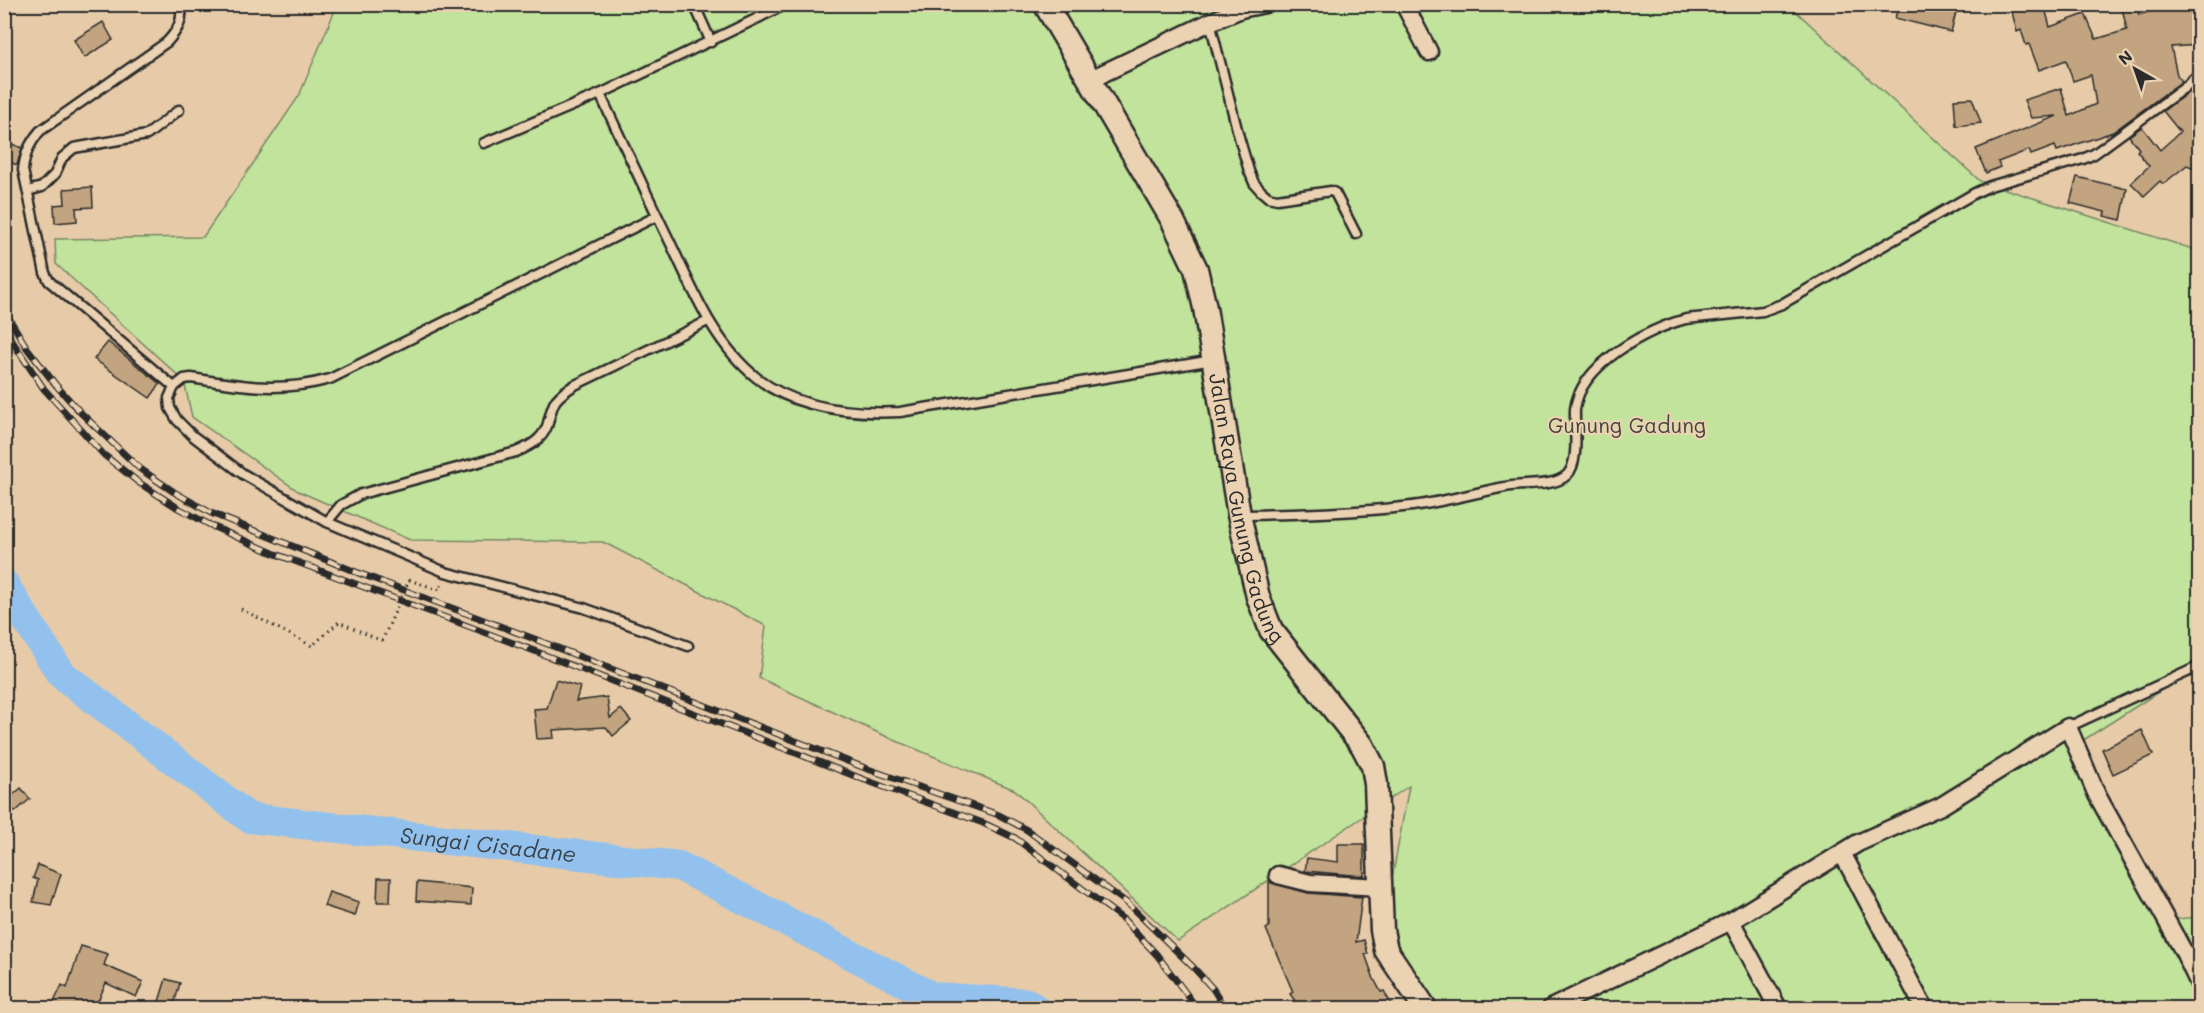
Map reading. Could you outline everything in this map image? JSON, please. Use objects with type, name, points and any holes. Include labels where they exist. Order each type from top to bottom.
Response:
[{"type":"street","name":"Jalan Raya Gunung Gadung","points":[[1045,4],[1173,221],[1196,269],[1214,360],[1239,515],[1258,597],[1270,630],[1362,745],[1373,766],[1376,784],[1382,930],[1386,950],[1425,1008]]},
{"type":"street","points":[[1089,80],[1210,22],[1241,9],[1265,4]]},
{"type":"street","points":[[1404,4],[1429,52]]},
{"type":"street","points":[[1551,1008],[1731,921],[1865,840],[1941,806],[2068,727],[2097,795],[2192,950],[2199,986]]},
{"type":"street","points":[[1842,853],[1924,1008]]},
{"type":"street","points":[[1278,875],[1310,883],[1380,887]]},
{"type":"street","points":[[1731,921],[1778,1008]]},
{"type":"lane","points":[[174,387],[49,281],[45,273],[23,170],[24,156],[40,131],[167,42],[180,26],[181,4]]},
{"type":"lane","points":[[694,4],[711,42]]},
{"type":"lane","points":[[483,143],[600,94],[787,4]]},
{"type":"lane","points":[[1210,22],[1239,137],[1254,183],[1268,197],[1277,199],[1335,192],[1356,234]]},
{"type":"lane","points":[[1239,515],[1340,513],[1414,506],[1507,487],[1552,482],[1563,478],[1574,464],[1575,408],[1579,394],[1595,370],[1620,351],[1647,334],[1674,322],[1763,311],[1782,304],[1975,193],[1990,186],[2094,154],[2184,88],[2199,73]]},
{"type":"lane","points":[[600,94],[708,321],[739,362],[758,379],[780,393],[802,401],[852,412],[900,412],[1214,360]]},
{"type":"lane","points":[[28,191],[42,187],[55,174],[62,158],[74,148],[147,135],[179,110]]},
{"type":"lane","points":[[657,216],[330,379],[312,384],[266,388],[191,378],[184,379],[174,387],[169,398],[170,408],[177,420],[193,436],[243,474],[327,522],[445,573],[584,608],[688,646]]},
{"type":"lane","points":[[327,522],[340,505],[361,494],[528,447],[542,436],[548,427],[552,406],[564,392],[708,321]]},
{"type":"lane","points":[[2068,727],[2199,666]]},
{"type":"path","points":[[241,609],[312,646],[339,622],[382,641],[409,580],[440,590],[445,573]]},
{"type":"green space","name":"Gunung Gadung","points":[[337,5],[1789,5],[1980,181],[2199,251],[2199,666],[2079,743],[2080,771],[2176,919],[2199,917],[2199,1008],[1428,1008],[1383,928],[1409,786],[1178,941],[1015,790],[894,740],[759,678],[766,626],[603,542],[410,540],[298,491],[192,417],[184,381],[56,264],[55,239],[203,237],[299,96]]},
{"type":"building","points":[[1899,4],[1958,4],[1951,32],[1895,18]]},
{"type":"building","points":[[2010,4],[2044,4],[2050,27],[2085,14],[2096,39],[2127,30],[2122,8],[2137,4],[2139,15],[2171,4],[2199,4],[2199,45],[2171,47],[2177,75],[2182,81],[2113,132],[2057,151],[2055,146],[2031,155],[2029,150],[1998,162],[2000,167],[1986,173],[1976,149],[2057,116],[2031,118],[2024,100],[2061,88],[2069,116],[2096,104],[2091,75],[2073,81],[2066,60],[2039,70],[2021,30],[2017,32]]},
{"type":"building","points":[[103,22],[113,40],[84,58],[74,40]]},
{"type":"building","points":[[2199,89],[2199,170],[2187,165],[2163,184],[2160,181],[2144,196],[2131,183],[2149,166],[2129,136],[2142,127],[2160,150],[2180,132],[2163,111],[2189,92],[2192,95]]},
{"type":"building","points":[[1972,98],[1981,123],[1956,126],[1954,99]]},
{"type":"building","points":[[4,141],[22,148],[17,165],[4,160]]},
{"type":"building","points":[[2077,177],[2127,189],[2121,220],[2104,216],[2105,212],[2070,203]]},
{"type":"building","points":[[92,187],[93,207],[76,208],[77,221],[55,223],[54,205],[65,204],[64,189]]},
{"type":"building","points":[[108,342],[160,384],[150,398],[94,359]]},
{"type":"building","points":[[556,680],[580,687],[576,701],[607,697],[610,718],[621,709],[631,721],[613,736],[606,727],[553,730],[554,738],[537,739],[534,709],[547,708]]},
{"type":"building","points":[[2142,730],[2153,755],[2113,774],[2102,749]]},
{"type":"building","points":[[21,788],[30,799],[15,812],[6,801]]},
{"type":"building","points":[[1338,844],[1364,844],[1364,876],[1305,871],[1307,858],[1338,862]]},
{"type":"building","points":[[38,865],[61,874],[51,905],[33,902],[38,880],[33,878]]},
{"type":"building","points":[[378,878],[391,878],[390,902],[377,902]]},
{"type":"building","points":[[417,882],[472,888],[471,905],[416,901]]},
{"type":"building","points":[[1269,882],[1308,893],[1362,897],[1356,942],[1364,940],[1368,954],[1365,954],[1374,979],[1393,1008],[1300,1008],[1290,994],[1293,992],[1266,929],[1269,927]]},
{"type":"building","points":[[329,892],[359,902],[355,916],[324,906]]},
{"type":"building","points":[[81,946],[108,954],[104,965],[143,982],[136,997],[106,983],[95,1008],[64,1008],[53,1004],[62,985],[67,988]]},
{"type":"building","points":[[166,979],[180,983],[173,1008],[157,1008]]},
{"type":"waterway","name":"Sungai Cisadane","points":[[4,584],[61,674],[249,818],[679,866],[933,997],[1027,1003],[1034,1008]]},
{"type":"railway","points":[[4,310],[27,348],[81,413],[139,468],[174,492],[211,513],[361,574],[865,768],[999,815],[1027,830],[1127,903],[1193,967],[1213,989],[1225,1008]]},
{"type":"railway","points":[[4,329],[44,389],[104,455],[138,482],[178,508],[273,553],[983,823],[1015,838],[1124,920],[1157,955],[1197,1008]]}]
